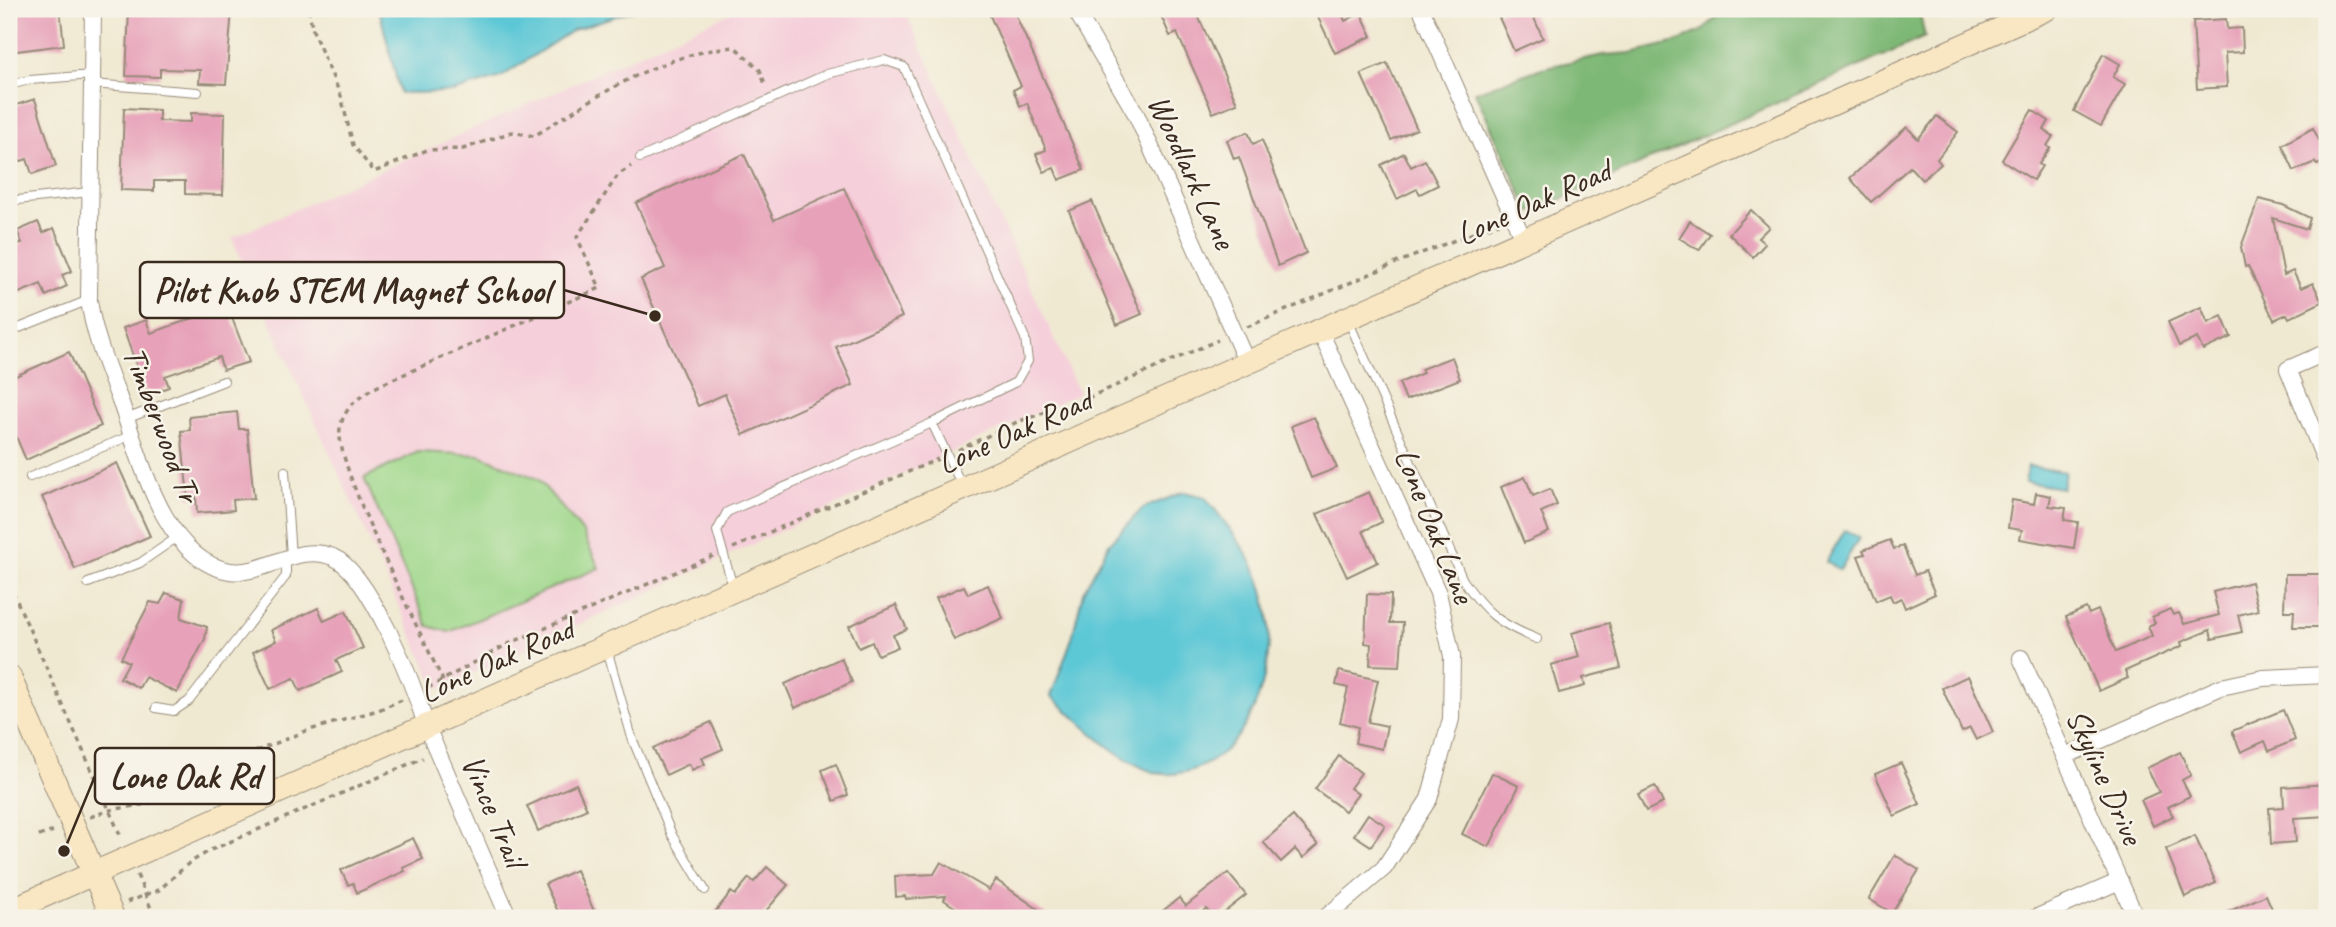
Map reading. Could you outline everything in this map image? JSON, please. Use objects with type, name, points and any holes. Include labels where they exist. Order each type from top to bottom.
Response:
[{"type":"main road","name":"Lone Oak Road","points":[[9,911],[2046,9]]},
{"type":"main road","points":[[9,676],[113,918]]},
{"type":"street","name":"Timberwood Tr","points":[[93,9],[89,300],[97,336],[159,506],[179,536],[205,562],[224,570],[257,570],[288,557],[308,553],[332,557],[352,570],[366,590],[416,694],[426,726]]},
{"type":"street","name":"Woodlark Lane","points":[[1075,9],[1136,114],[1247,363]]},
{"type":"street","points":[[1421,9],[1524,241]]},
{"type":"street","name":"Lone Oak Lane","points":[[1320,331],[1438,593],[1452,656],[1451,719],[1429,799],[1384,868],[1325,918]]},
{"type":"street","points":[[2327,352],[2288,369],[2327,465]]},
{"type":"street","name":"Skyline Drive","points":[[2021,658],[2136,918]]},
{"type":"street","points":[[2065,756],[2221,687],[2263,678],[2327,675]]},
{"type":"street","name":"Vince Trail","points":[[426,726],[509,918]]},
{"type":"street","points":[[2035,918],[2120,881]]},
{"type":"lane","points":[[640,159],[827,74],[884,60],[904,67],[1025,338],[1028,361],[1016,382],[932,423],[727,512],[717,531],[734,590]]},
{"type":"lane","points":[[9,85],[47,78],[91,79],[198,92]]},
{"type":"lane","points":[[9,201],[89,192]]},
{"type":"lane","points":[[9,332],[89,300]]},
{"type":"lane","points":[[1347,319],[1463,580],[1481,606],[1503,625],[1537,639]]},
{"type":"lane","points":[[126,419],[223,381]]},
{"type":"lane","points":[[932,423],[964,489]]},
{"type":"lane","points":[[30,477],[132,435]]},
{"type":"lane","points":[[156,708],[173,711],[189,701],[286,576],[288,557],[285,471]]},
{"type":"lane","points":[[88,583],[139,563],[179,536]]},
{"type":"lane","points":[[606,646],[632,738],[672,835],[705,890]]},
{"type":"path","points":[[308,9],[314,34],[341,96],[353,145],[374,172],[427,150],[463,149],[512,132],[534,136],[654,66],[703,50],[735,47],[760,70],[769,99]]},
{"type":"path","points":[[443,681],[348,474],[340,430],[345,414],[359,396],[382,384],[600,288],[577,237],[618,175],[640,159]]},
{"type":"path","points":[[9,583],[110,810],[147,804],[237,760],[306,731],[378,710],[416,694],[506,645],[1017,422],[1090,397],[1396,263],[1514,218]]},
{"type":"path","points":[[155,918],[145,895],[159,890],[200,856],[438,752]]},
{"type":"shaded area","points":[[739,9],[904,9],[1079,393],[437,690],[232,238]]},
{"type":"green space","points":[[1725,9],[1919,9],[1925,37],[1530,213],[1475,92],[1542,68],[1603,55],[1631,53],[1677,42],[1703,30]]},
{"type":"green space","points":[[418,452],[480,455],[538,479],[582,531],[599,568],[449,632],[428,626],[364,478]]},
{"type":"water","points":[[379,9],[636,9],[573,30],[501,77],[452,92],[400,93]]},
{"type":"water","points":[[2028,466],[2065,472],[2062,488],[2025,482]]},
{"type":"water","points":[[1184,492],[1205,497],[1250,559],[1266,602],[1269,648],[1258,696],[1249,719],[1236,739],[1219,756],[1200,767],[1183,773],[1165,774],[1139,766],[1111,749],[1051,696],[1072,638],[1083,592],[1109,544],[1143,508]]},
{"type":"water","points":[[1845,530],[1859,538],[1840,570],[1826,562]]},
{"type":"building","points":[[9,9],[60,9],[64,45],[9,52]]},
{"type":"building","points":[[129,9],[232,9],[226,84],[199,83],[200,70],[160,69],[160,77],[126,76]]},
{"type":"building","points":[[987,9],[1013,9],[1084,170],[1059,180],[1054,168],[1044,172],[1036,154],[1046,150],[1027,103],[1020,106],[1013,90],[1021,86]]},
{"type":"building","points":[[1158,9],[1195,9],[1237,103],[1213,113],[1177,33],[1170,36]]},
{"type":"building","points":[[1314,9],[1340,9],[1345,21],[1361,13],[1372,36],[1335,53]]},
{"type":"building","points":[[1508,9],[1530,9],[1543,38],[1514,51],[1497,13]]},
{"type":"building","points":[[2226,19],[2227,29],[2242,28],[2243,52],[2225,53],[2227,87],[2197,89],[2193,21]]},
{"type":"building","points":[[2103,54],[2120,64],[2113,77],[2125,84],[2101,126],[2074,111]]},
{"type":"building","points":[[1387,63],[1417,129],[1391,140],[1361,74]]},
{"type":"building","points":[[35,99],[56,166],[32,174],[27,159],[9,165],[9,119],[16,116],[13,106]]},
{"type":"building","points":[[124,108],[159,110],[159,121],[191,122],[191,113],[225,114],[223,195],[185,194],[185,181],[154,181],[154,191],[121,190]]},
{"type":"building","points":[[2032,110],[2049,121],[2044,130],[2053,136],[2047,146],[2050,148],[2039,164],[2042,166],[2033,180],[2002,160]]},
{"type":"building","points":[[1937,116],[1958,132],[1937,159],[1941,164],[1922,180],[1910,167],[1871,202],[1850,178],[1907,127],[1918,139]]},
{"type":"building","points":[[2313,128],[2319,140],[2327,136],[2327,161],[2317,165],[2315,162],[2294,171],[2282,145]]},
{"type":"building","points":[[1248,132],[1253,144],[1262,140],[1306,253],[1278,266],[1239,157],[1234,159],[1227,140]]},
{"type":"building","points":[[1404,153],[1411,167],[1425,160],[1438,185],[1420,194],[1417,189],[1397,199],[1381,165]]},
{"type":"building","points":[[744,154],[774,220],[844,188],[902,317],[836,347],[853,385],[743,435],[725,394],[698,406],[641,279],[665,268],[636,203]]},
{"type":"building","points":[[2259,199],[2283,205],[2310,218],[2307,229],[2273,218],[2284,275],[2293,271],[2301,288],[2313,283],[2322,302],[2289,318],[2287,314],[2274,320],[2248,266],[2245,267],[2241,247]]},
{"type":"building","points":[[1092,201],[1142,314],[1117,325],[1069,211]]},
{"type":"building","points":[[1751,210],[1769,227],[1758,238],[1765,244],[1753,257],[1729,234]]},
{"type":"building","points":[[1690,221],[1710,234],[1699,250],[1679,238]]},
{"type":"building","points":[[38,222],[43,233],[54,228],[72,271],[62,275],[67,286],[46,296],[41,284],[9,297],[9,248],[22,243],[17,231]]},
{"type":"building","points":[[223,295],[249,362],[223,370],[219,357],[165,376],[169,387],[147,395],[123,328],[146,320],[151,333],[205,314],[201,303]]},
{"type":"building","points":[[2201,307],[2208,323],[2222,316],[2231,337],[2203,350],[2197,338],[2179,346],[2168,322]]},
{"type":"building","points":[[69,352],[101,426],[26,460],[9,420],[9,379]]},
{"type":"building","points":[[1452,357],[1460,379],[1406,400],[1399,383],[1423,373],[1421,369]]},
{"type":"building","points":[[237,412],[239,429],[247,429],[254,498],[233,500],[234,510],[197,513],[196,497],[188,497],[181,431],[190,430],[189,417]]},
{"type":"building","points":[[1314,417],[1337,468],[1311,478],[1291,426]]},
{"type":"building","points":[[117,463],[150,536],[75,569],[42,497]]},
{"type":"building","points":[[1525,477],[1533,496],[1550,489],[1557,505],[1541,512],[1549,532],[1524,543],[1501,487]]},
{"type":"building","points":[[1369,492],[1382,522],[1363,531],[1378,562],[1347,577],[1317,514]]},
{"type":"building","points":[[2036,493],[2051,496],[2049,506],[2066,508],[2064,520],[2078,522],[2074,548],[2020,539],[2022,530],[2008,528],[2012,500],[2034,504]]},
{"type":"building","points":[[1890,540],[1894,549],[1903,546],[1915,575],[1925,571],[1935,594],[1905,608],[1901,598],[1893,602],[1890,595],[1876,601],[1858,556],[1865,554],[1863,550]]},
{"type":"building","points":[[2285,574],[2321,574],[2320,627],[2293,627],[2294,611],[2284,611]]},
{"type":"building","points":[[2251,582],[2258,610],[2238,615],[2242,632],[2212,639],[2210,630],[2181,642],[2182,646],[2125,671],[2128,678],[2099,691],[2066,617],[2086,608],[2089,614],[2098,610],[2116,652],[2152,636],[2148,626],[2155,623],[2152,617],[2170,609],[2173,615],[2179,613],[2184,624],[2219,615],[2213,592]]},
{"type":"building","points":[[988,585],[1003,618],[954,640],[936,598],[964,586],[968,594]]},
{"type":"building","points":[[166,593],[184,599],[181,618],[207,627],[205,639],[177,693],[145,677],[139,688],[120,678],[129,662],[121,658],[150,602],[160,604]]},
{"type":"building","points":[[1367,594],[1391,595],[1390,623],[1403,623],[1400,666],[1370,665],[1371,644],[1365,643]]},
{"type":"building","points":[[896,605],[907,629],[893,635],[898,647],[878,655],[872,642],[859,648],[849,626]]},
{"type":"building","points":[[318,608],[324,621],[346,611],[363,648],[336,660],[342,672],[300,691],[294,678],[270,689],[253,652],[276,641],[271,630]]},
{"type":"building","points":[[1609,623],[1621,668],[1583,678],[1585,686],[1559,693],[1551,665],[1579,657],[1572,633]]},
{"type":"building","points":[[841,658],[852,682],[795,708],[785,684]]},
{"type":"building","points":[[1339,671],[1378,680],[1368,722],[1387,726],[1382,749],[1355,743],[1358,727],[1340,722],[1348,688],[1336,685]]},
{"type":"building","points":[[1968,676],[1993,732],[1976,740],[1970,728],[1962,732],[1942,688]]},
{"type":"building","points":[[2283,710],[2295,740],[2269,751],[2265,741],[2241,752],[2232,731]]},
{"type":"building","points":[[711,722],[723,749],[702,758],[705,764],[692,770],[689,764],[666,775],[653,748]]},
{"type":"building","points":[[2180,752],[2191,775],[2182,780],[2190,796],[2168,807],[2173,816],[2153,826],[2141,800],[2159,792],[2147,768]]},
{"type":"building","points":[[1339,756],[1361,773],[1350,788],[1358,794],[1345,811],[1315,789]]},
{"type":"building","points":[[1901,763],[1920,804],[1894,816],[1875,774]]},
{"type":"building","points":[[836,764],[848,795],[834,801],[822,770]]},
{"type":"building","points":[[1492,773],[1519,786],[1489,847],[1462,834]]},
{"type":"building","points":[[576,784],[587,809],[538,831],[527,806]]},
{"type":"building","points":[[2327,784],[2327,816],[2294,818],[2296,842],[2271,844],[2269,808],[2284,807],[2283,787]]},
{"type":"building","points":[[1655,786],[1663,803],[1646,811],[1638,794]]},
{"type":"building","points":[[1368,814],[1385,825],[1371,846],[1354,835]]},
{"type":"building","points":[[1293,816],[1318,845],[1303,858],[1295,849],[1281,862],[1263,842]]},
{"type":"building","points":[[2195,836],[2216,883],[2185,897],[2166,849]]},
{"type":"building","points":[[413,838],[423,859],[403,868],[405,871],[357,893],[353,883],[348,885],[341,870]]},
{"type":"building","points":[[1895,855],[1919,870],[1892,913],[1869,899]]},
{"type":"building","points":[[941,862],[989,890],[996,880],[1051,918],[971,918],[944,900],[946,896],[906,899],[905,896],[896,897],[895,876],[934,874]]},
{"type":"building","points":[[767,867],[788,885],[760,918],[710,918],[731,892],[735,895],[749,878],[754,882]]},
{"type":"building","points":[[576,870],[597,918],[561,918],[545,884]]},
{"type":"building","points":[[1228,873],[1246,895],[1217,918],[1206,909],[1195,918],[1154,918],[1179,898],[1186,906]]},
{"type":"building","points":[[2266,895],[2276,918],[2214,918]]},
{"type":"place","name":"Pilot Knob STEM Magnet School","points":[[655,316]]},
{"type":"place","name":"Lone Oak Rd","points":[[64,851]]}]
